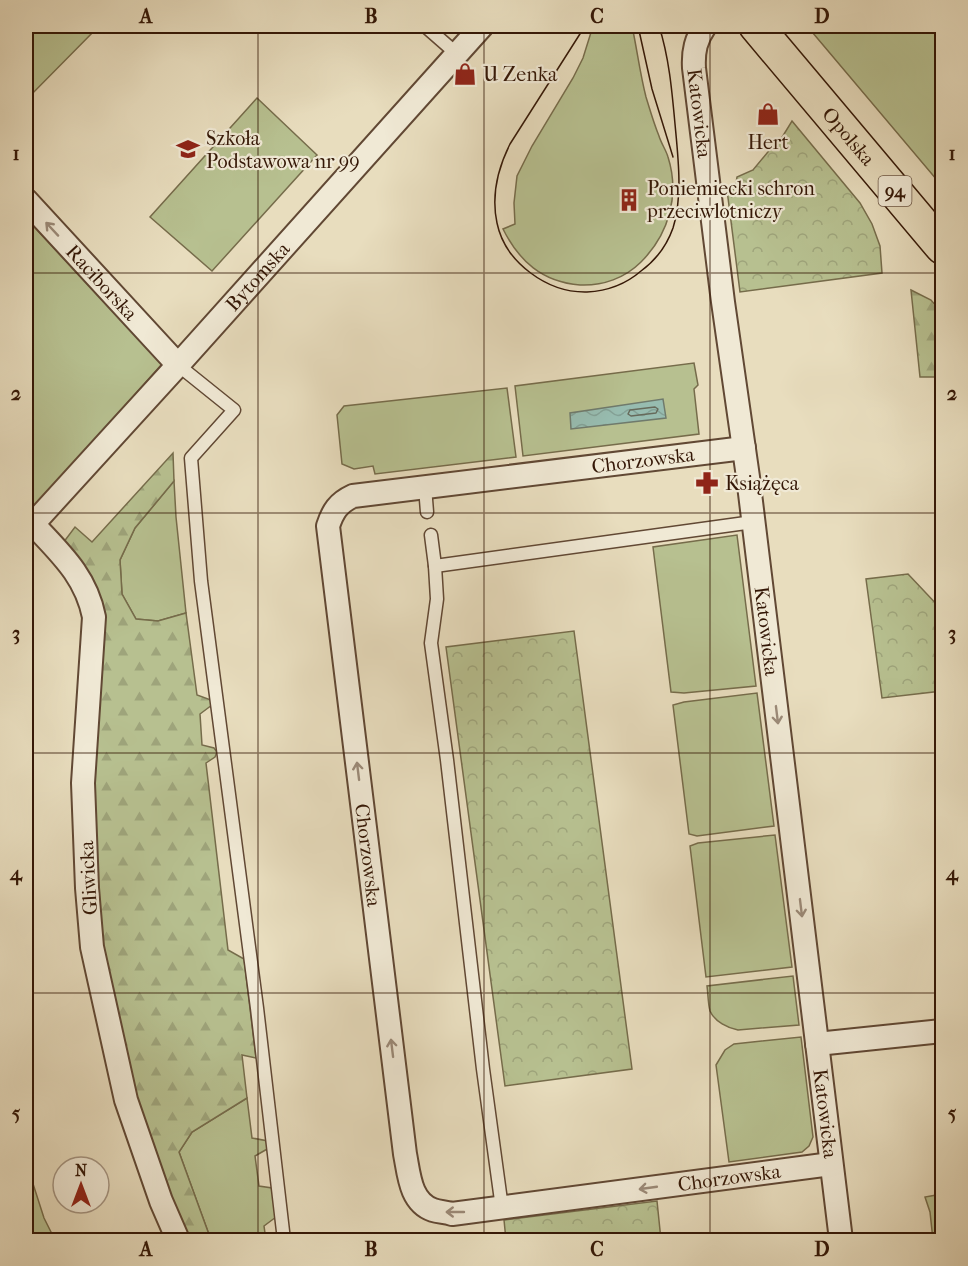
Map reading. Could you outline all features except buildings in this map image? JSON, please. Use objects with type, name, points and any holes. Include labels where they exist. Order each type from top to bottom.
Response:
[{"type":"main road","name":"Opolska","points":[[756,26],[942,246]]},
{"type":"street","name":"Bytomska","points":[[33,524],[482,26]]},
{"type":"street","name":"Katowicka","points":[[705,26],[697,39],[693,52],[694,68],[744,448],[841,1240]]},
{"type":"street","name":"Raciborska","points":[[26,200],[178,365]]},
{"type":"street","name":"Chorzowska","points":[[744,448],[353,496],[341,501],[333,512],[328,526],[405,1154],[413,1192],[420,1201],[432,1209],[452,1214],[831,1164]]},
{"type":"street","name":"Gliwicka","points":[[33,524],[69,562],[82,582],[93,609],[83,783],[92,947],[126,1101],[160,1201],[178,1240]]},
{"type":"street","points":[[817,1044],[942,1031]]},
{"type":"lane","points":[[425,26],[457,54]]},
{"type":"lane","points":[[178,365],[234,410],[191,458],[201,581],[257,1008],[284,1240]]},
{"type":"lane","points":[[425,487],[428,512]]},
{"type":"lane","points":[[435,566],[753,522]]},
{"type":"lane","points":[[431,535],[437,599],[430,643],[447,760],[483,1069],[502,1208]]},
{"type":"green space","points":[[26,26],[99,26],[26,100]]},
{"type":"green space","points":[[593,26],[632,26],[646,97],[655,127],[667,154],[673,186],[670,213],[665,226],[651,251],[641,262],[635,268],[613,280],[580,285],[554,279],[533,268],[516,251],[503,229],[515,224],[514,203],[517,176],[532,146],[573,78],[583,58]]},
{"type":"green space","points":[[807,26],[942,26],[942,186]]},
{"type":"green space","points":[[257,98],[317,155],[212,271],[150,217]]},
{"type":"green space","points":[[792,121],[860,203],[872,224],[880,246],[882,273],[740,292],[727,190],[735,189],[737,177],[753,170],[781,139]]},
{"type":"green space","points":[[26,218],[162,364],[26,517]]},
{"type":"green space","points":[[911,290],[931,300],[942,313],[942,377],[920,377]]},
{"type":"green space","points":[[694,363],[698,385],[694,389],[699,434],[523,456],[515,386]]},
{"type":"green space","points":[[507,388],[516,457],[375,474],[373,466],[354,469],[342,464],[337,415],[344,406]]},
{"type":"green space","points":[[173,453],[174,481],[135,528],[120,560],[122,594],[136,619],[158,621],[186,613],[197,695],[211,700],[212,705],[200,714],[202,745],[214,748],[217,752],[215,757],[206,763],[228,950],[244,959],[256,1058],[242,1055],[247,1098],[192,1132],[179,1152],[211,1240],[188,1240],[173,1206],[127,1071],[104,955],[92,848],[99,596],[93,580],[63,543],[75,527],[92,542]]},
{"type":"green space","points":[[174,481],[186,613],[158,621],[136,619],[122,594],[120,560],[135,528]]},
{"type":"green space","points":[[737,535],[756,686],[684,693],[671,692],[653,547]]},
{"type":"green space","points":[[908,574],[942,610],[942,691],[882,698],[866,579]]},
{"type":"green space","points":[[574,631],[632,1069],[505,1086],[446,647]]},
{"type":"green space","points":[[757,693],[774,826],[697,836],[689,834],[673,705]]},
{"type":"green space","points":[[775,835],[792,967],[706,977],[690,846],[698,843]]},
{"type":"green space","points":[[793,976],[799,1025],[738,1030],[722,1024],[710,1011],[707,986]]},
{"type":"green space","points":[[801,1037],[813,1137],[809,1146],[802,1152],[729,1162],[716,1065],[725,1050],[734,1044]]},
{"type":"green space","points":[[247,1098],[252,1138],[268,1141],[269,1148],[255,1156],[259,1186],[272,1188],[276,1217],[264,1226],[266,1240],[211,1240],[179,1152],[192,1132]]},
{"type":"green space","points":[[26,1162],[44,1218],[55,1240],[26,1240]]},
{"type":"green space","points":[[942,1194],[942,1240],[933,1240],[930,1212],[925,1197]]},
{"type":"green space","points":[[657,1201],[661,1240],[506,1240],[504,1220]]},
{"type":"water","points":[[663,399],[666,418],[571,429],[570,413]]},
{"type":"tram line","points":[[585,26],[510,144],[499,172],[495,192],[495,213],[502,237],[518,262],[543,281],[572,291],[587,292],[616,286],[635,276],[660,252],[673,228],[678,203],[678,163],[670,74],[659,26]]},
{"type":"tram line","points":[[638,26],[652,89],[673,157]]},
{"type":"place","name":"U Zenka","points":[[465,74]]},
{"type":"place","name":"Hert","points":[[768,114]]},
{"type":"place","name":"Szkoła Podstawowa nr 99","points":[[188,149]]},
{"type":"place","name":"Poniemiecki schron przeciwlotniczy","points":[[629,200]]},
{"type":"place","name":"Książęca","points":[[707,483]]}]
